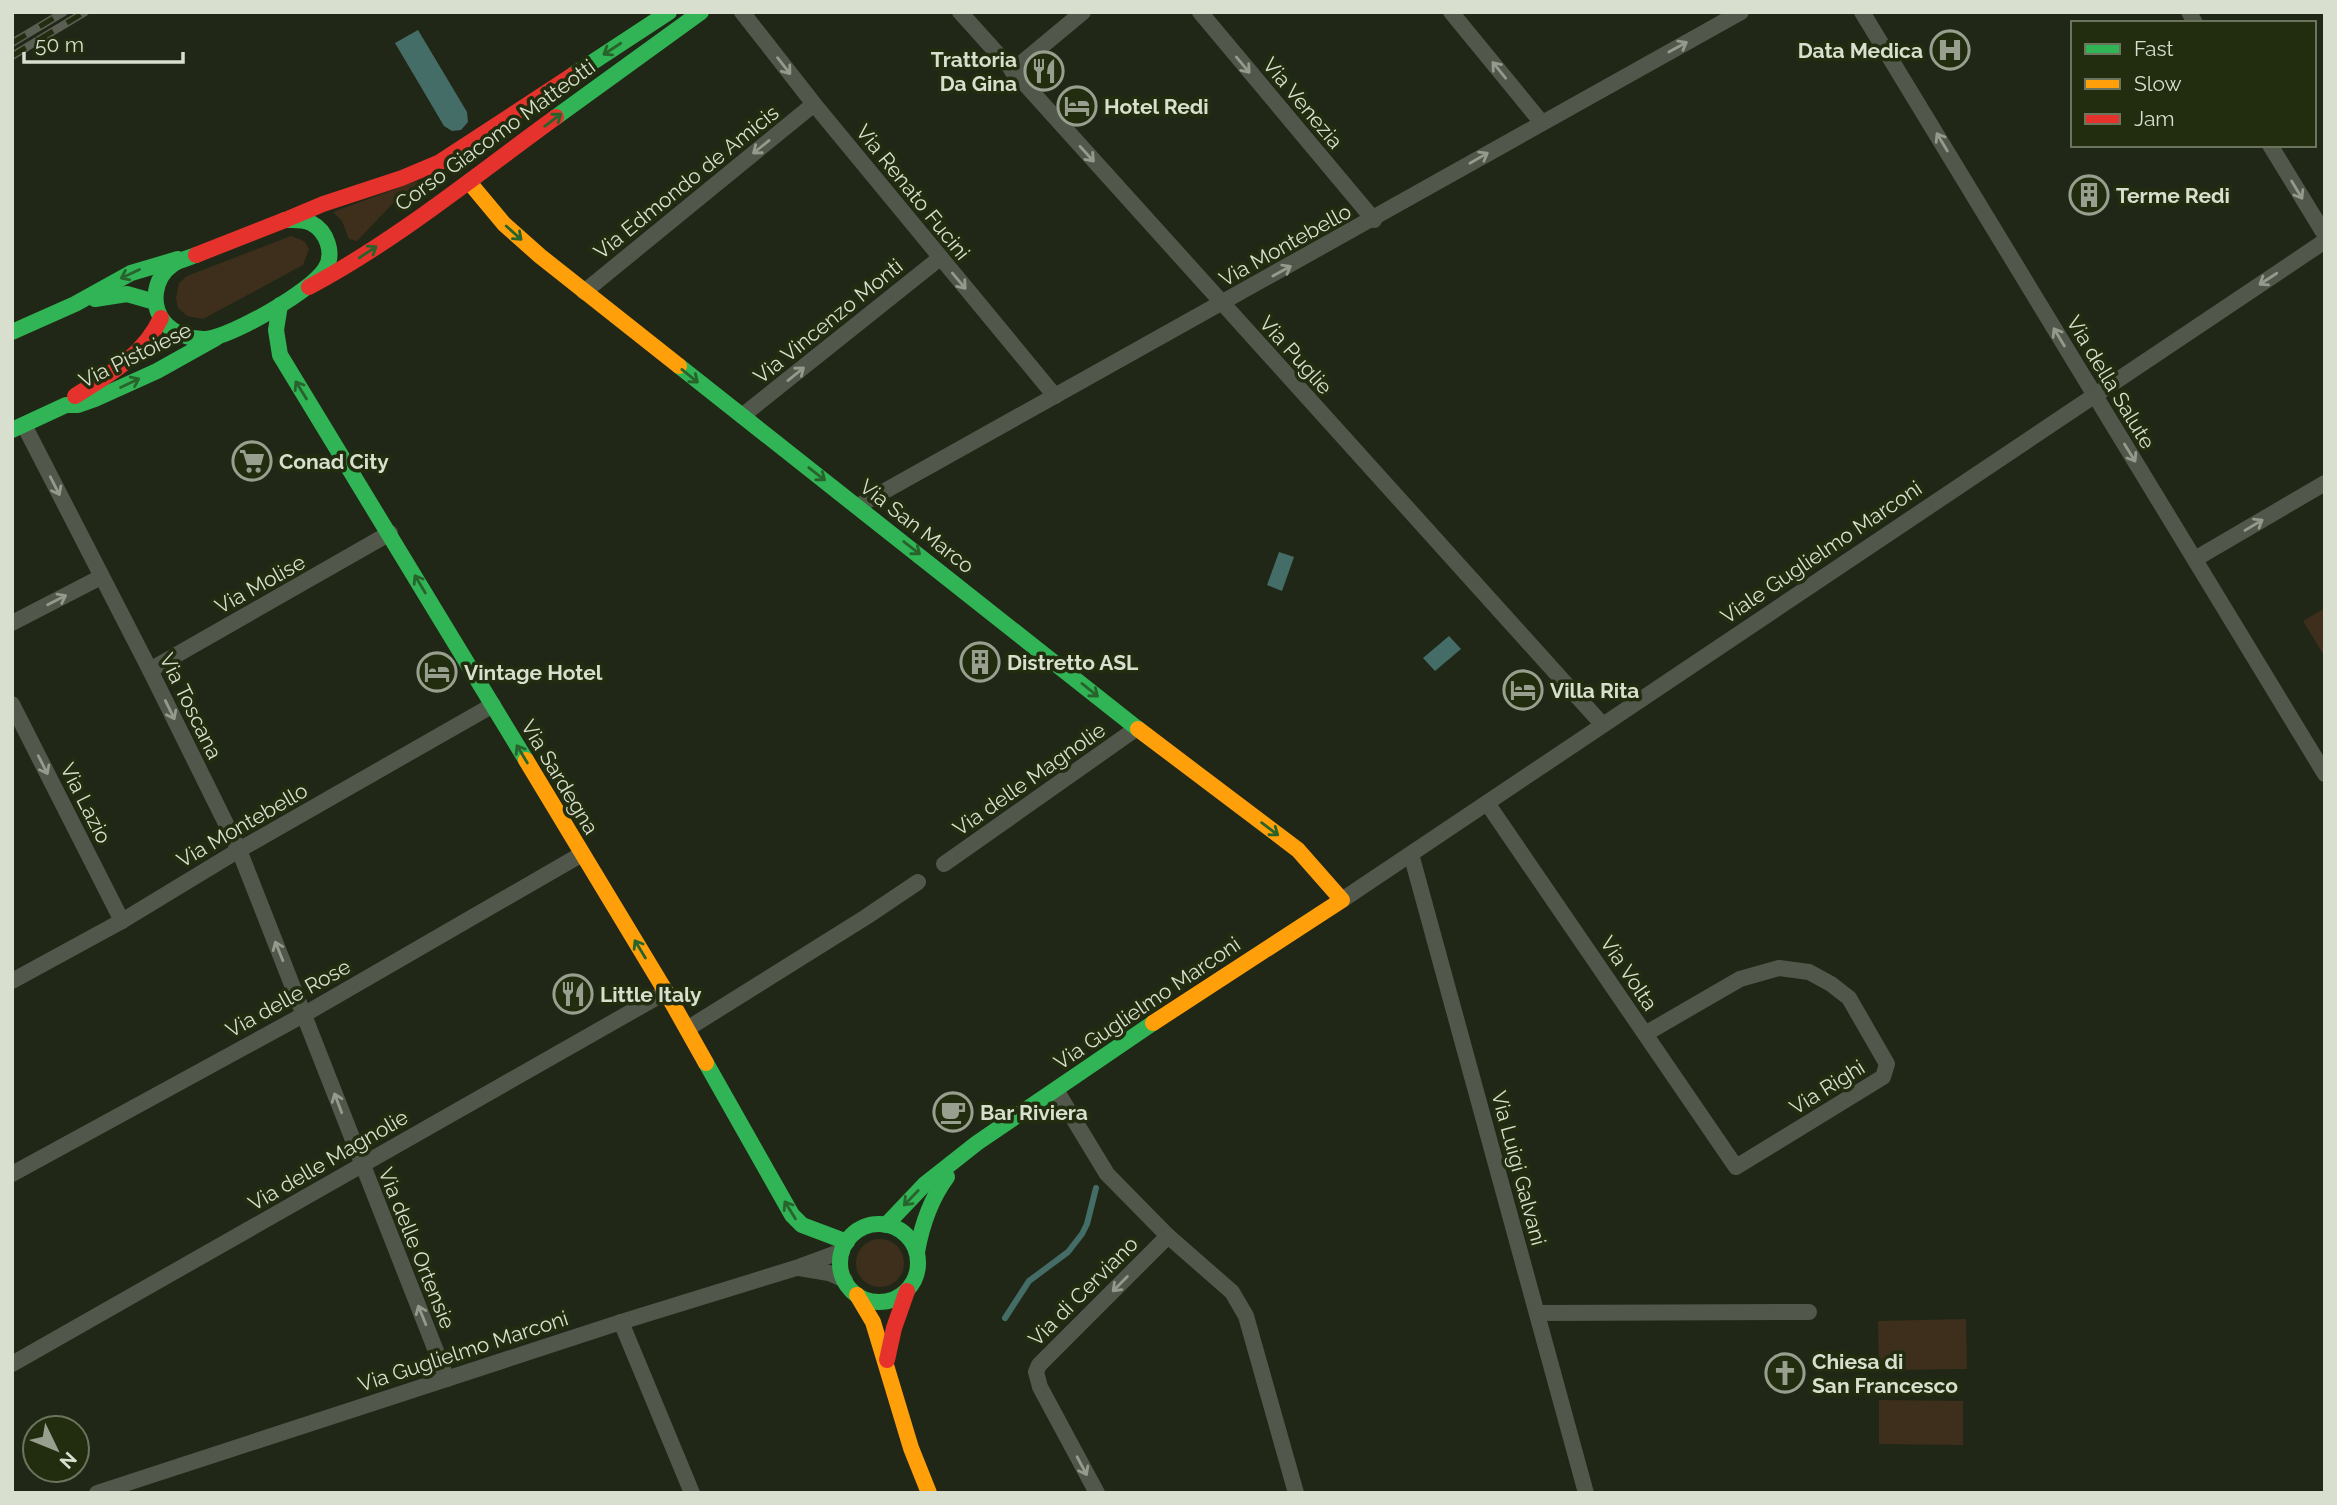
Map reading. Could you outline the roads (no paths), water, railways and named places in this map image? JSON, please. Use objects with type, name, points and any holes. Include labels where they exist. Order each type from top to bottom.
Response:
[{"type":"main road","name":"Corso Giacomo Matteotti","points":[[189,256],[285,220],[311,206],[440,162],[669,12]]},
{"type":"main road","name":"Corso Giacomo Matteotti","points":[[280,305],[346,267],[469,182],[701,12]]},
{"type":"main road","name":"Via San Marco","points":[[469,182],[504,224],[540,256],[1137,728],[1298,850],[1342,900]]},
{"type":"main road","points":[[285,220],[312,223],[322,231],[329,245],[326,269],[309,287]]},
{"type":"main road","points":[[189,256],[173,264],[162,275],[155,302],[161,318],[171,328],[189,337],[210,339],[219,336]]},
{"type":"main road","points":[[12,332],[75,304],[131,273],[189,256]]},
{"type":"main road","points":[[75,304],[121,294],[155,302]]},
{"type":"main road","name":"Via Pistoiese","points":[[66,405],[78,405],[95,399],[157,371],[280,305]]},
{"type":"main road","name":"Via Sardegna","points":[[280,305],[275,326],[280,355],[666,992],[796,1221],[845,1247]]},
{"type":"main road","name":"Via Pistoiese","points":[[18,428],[66,405],[74,396],[137,355],[151,340],[161,318]]},
{"type":"main road","points":[[151,340],[149,356],[157,371]]},
{"type":"main road","name":"Via Guglielmo Marconi","points":[[845,1247],[854,1234],[863,1228],[886,1225],[925,1184],[977,1143],[1169,1012],[1342,900]]},
{"type":"main road","name":"Via Guglielmo Marconi","points":[[886,1363],[906,1292],[917,1273],[917,1252],[922,1225],[930,1203],[942,1183],[977,1143]]},
{"type":"main road","points":[[886,1225],[905,1234],[917,1252]]},
{"type":"main road","points":[[845,1247],[840,1266],[845,1280],[873,1322],[911,1448],[929,1493]]},
{"type":"main road","points":[[857,1295],[869,1301],[882,1302],[895,1299],[906,1292]]},
{"type":"street","name":"Via Renato Fucini","points":[[742,12],[814,104],[1055,396]]},
{"type":"street","name":"Via Puglie","points":[[960,12],[1602,724]]},
{"type":"street","points":[[1012,71],[1083,12]]},
{"type":"street","name":"Via Venezia","points":[[1200,12],[1374,220]]},
{"type":"street","points":[[1451,12],[1542,123]]},
{"type":"street","name":"Via della Salute","points":[[1862,12],[2325,774]]},
{"type":"street","name":"Via Montebello","points":[[858,506],[1374,220],[1733,14]]},
{"type":"street","name":"Via Edmondo de Amicis","points":[[584,292],[814,104]]},
{"type":"street","points":[[2271,147],[2325,234]]},
{"type":"street","name":"Viale Guglielmo Marconi","points":[[1342,900],[2325,241]]},
{"type":"street","name":"Via Vincenzo Monti","points":[[742,416],[940,258]]},
{"type":"street","name":"Via Toscana","points":[[18,428],[150,670],[239,850],[305,1014]]},
{"type":"street","points":[[2196,559],[2325,483]]},
{"type":"street","name":"Via Molise","points":[[150,670],[390,533]]},
{"type":"street","points":[[12,623],[101,577]]},
{"type":"street","name":"Via Lazio","points":[[12,704],[122,921]]},
{"type":"street","name":"Via Montebello","points":[[12,981],[122,921],[239,850],[493,705]]},
{"type":"street","name":"Via delle Magnolie","points":[[944,864],[1137,728]]},
{"type":"street","name":"Via Volta","points":[[1487,803],[1736,1167]]},
{"type":"street","name":"Via delle Rose","points":[[12,1174],[305,1014],[582,854]]},
{"type":"street","name":"Via Luigi Galvani","points":[[1411,854],[1586,1493]]},
{"type":"street","points":[[687,1028],[918,882]]},
{"type":"street","name":"Via Righi","points":[[1645,1034],[1740,979],[1779,968],[1809,972],[1849,998],[1887,1065],[1883,1077],[1736,1167]]},
{"type":"street","name":"Via delle Magnolie","points":[[12,1364],[666,992]]},
{"type":"street","name":"Via delle Ortensie","points":[[305,1014],[447,1378]]},
{"type":"street","points":[[1056,1090],[1107,1174],[1168,1236],[1232,1292],[1246,1316],[1296,1493]]},
{"type":"street","name":"Via di Cerviano","points":[[1097,1493],[1040,1387],[1036,1372],[1039,1365],[1168,1236]]},
{"type":"street","points":[[796,1268],[845,1247]]},
{"type":"street","name":"Via Guglielmo Marconi","points":[[97,1493],[447,1378],[796,1268],[829,1273],[845,1280]]},
{"type":"street","points":[[1537,1313],[1809,1312]]},
{"type":"street","points":[[621,1322],[692,1493]]},
{"type":"water","points":[[418,30],[467,112],[468,122],[461,130],[452,131],[444,126],[395,43]]},
{"type":"water","points":[[1279,552],[1294,557],[1282,591],[1267,585]]},
{"type":"water","points":[[1449,636],[1461,649],[1435,671],[1423,658]]},
{"type":"waterway","points":[[1005,1318],[1029,1281],[1068,1252],[1082,1234],[1096,1188]]},
{"type":"railway","points":[[12,43],[64,12]]},
{"type":"railway","points":[[12,56],[85,12]]},
{"type":"place","name":"Data Medica","points":[[1950,50]]},
{"type":"place","name":"Trattoria Da Gina","points":[[1044,71]]},
{"type":"place","name":"Hotel Redi","points":[[1077,106]]},
{"type":"place","name":"Terme Redi","points":[[2089,195]]},
{"type":"place","name":"Conad City","points":[[252,461]]},
{"type":"place","name":"Distretto ASL","points":[[980,662]]},
{"type":"place","name":"Vintage Hotel","points":[[437,672]]},
{"type":"place","name":"Villa Rita","points":[[1523,690]]},
{"type":"place","name":"Little Italy","points":[[573,994]]},
{"type":"place","name":"Bar Riviera","points":[[953,1112]]},
{"type":"place","name":"Chiesa di San Francesco","points":[[1785,1373]]}]
